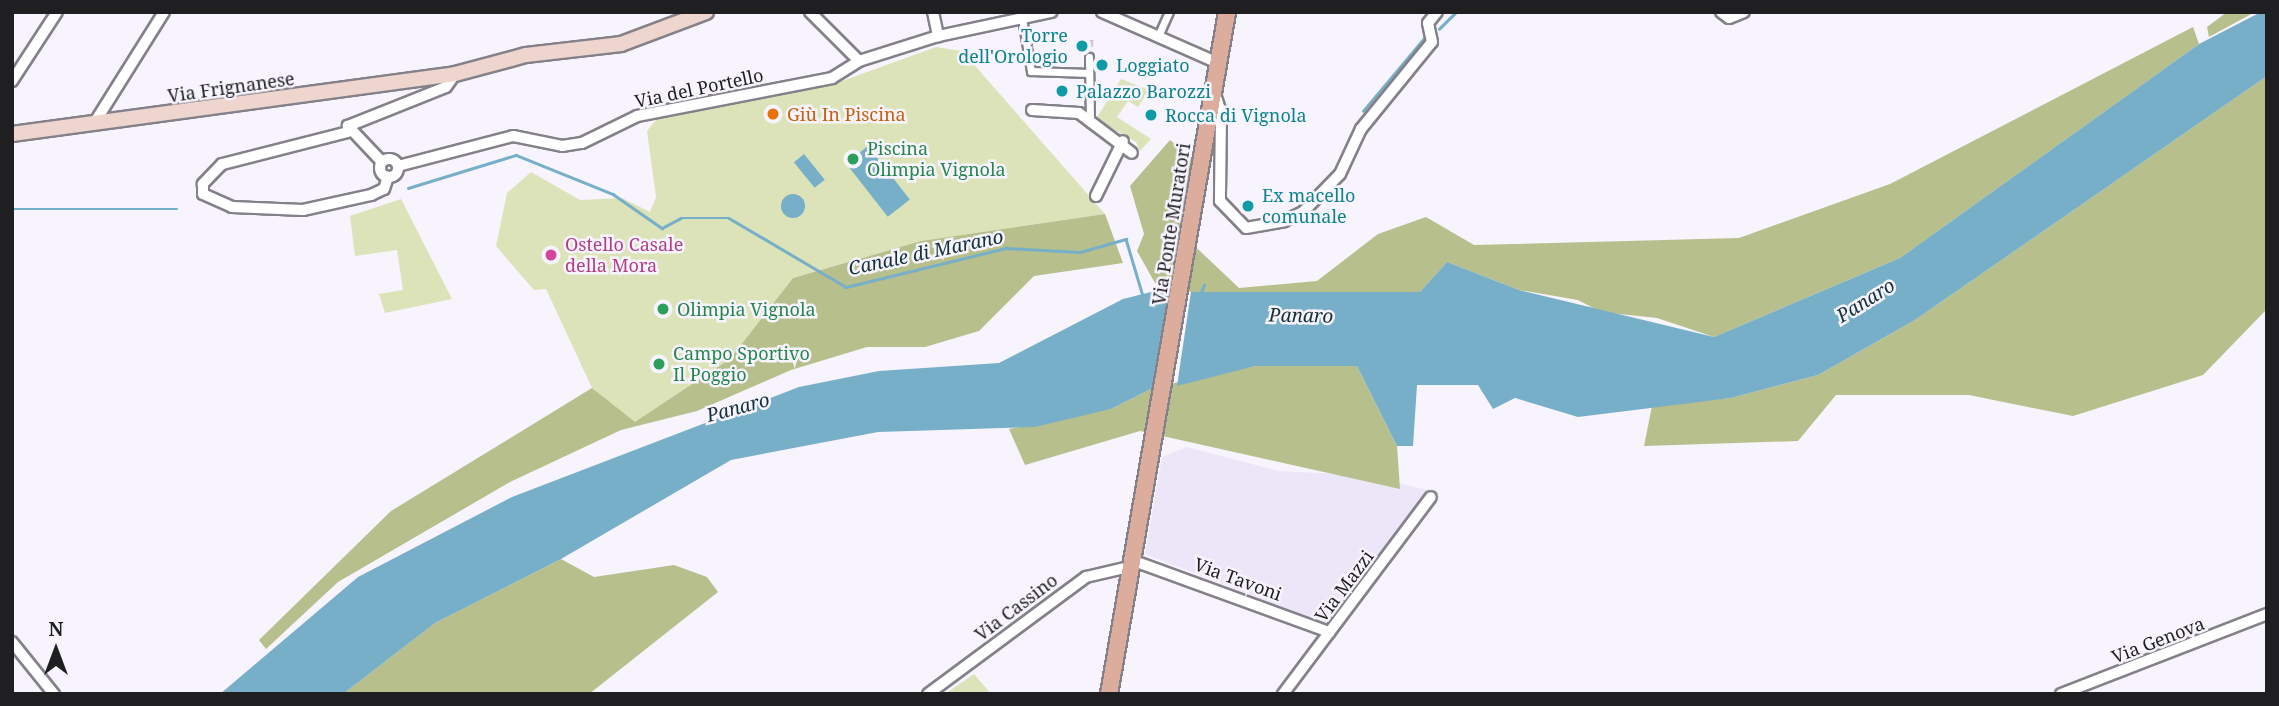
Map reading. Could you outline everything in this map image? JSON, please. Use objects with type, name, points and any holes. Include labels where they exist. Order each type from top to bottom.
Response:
[{"type":"main road","name":"Via Frignanese","points":[[12,134],[455,74],[510,58],[621,44],[706,12]]},
{"type":"main road","name":"Via Ponte Muratori","points":[[1134,563],[1227,12]]},
{"type":"main road","points":[[1109,694],[1134,563]]},
{"type":"street","points":[[12,81],[57,12]]},
{"type":"street","points":[[96,122],[164,12]]},
{"type":"street","points":[[810,12],[859,61]]},
{"type":"street","points":[[933,12],[938,36]]},
{"type":"street","name":"Via del Portello","points":[[398,166],[513,136],[572,146],[637,116],[832,78],[859,61],[938,36],[1051,12]]},
{"type":"street","points":[[1102,12],[1159,34],[1218,63]]},
{"type":"street","points":[[1159,34],[1169,12]]},
{"type":"street","points":[[1214,91],[1221,113],[1220,201],[1236,223],[1259,229],[1303,212],[1340,174],[1361,129],[1432,42],[1429,23],[1437,12]]},
{"type":"street","points":[[1721,12],[1730,18],[1744,12]]},
{"type":"street","points":[[1022,18],[1031,71],[1089,74]]},
{"type":"street","points":[[1090,57],[1090,123]]},
{"type":"street","points":[[348,132],[352,123],[453,83],[455,74]]},
{"type":"street","points":[[1032,110],[1079,113],[1090,123],[1123,141],[1132,153]]},
{"type":"street","points":[[348,132],[382,162]]},
{"type":"street","points":[[348,132],[222,164],[203,184],[203,194],[221,205],[292,211],[371,195],[384,189],[388,177],[398,166],[391,159],[382,162]]},
{"type":"street","points":[[1096,197],[1123,141]]},
{"type":"street","points":[[382,162],[380,170],[388,177]]},
{"type":"street","name":"Via Mazzi","points":[[1283,694],[1431,497]]},
{"type":"street","name":"Via Tavoni","points":[[1134,563],[1329,632]]},
{"type":"street","name":"Via Cassino","points":[[928,694],[1086,577],[1134,563]]},
{"type":"street","name":"Via Genova","points":[[2061,694],[2267,614]]},
{"type":"street","points":[[12,642],[54,694]]},
{"type":"shaded area","points":[[1187,447],[1279,471],[1363,475],[1437,492],[1331,626],[1145,554],[1162,457]]},
{"type":"green space","points":[[2227,12],[2255,12],[2209,37],[2207,27]]},
{"type":"green space","points":[[2193,27],[2199,44],[1900,258],[1714,337],[1657,318],[1601,312],[1578,300],[1519,290],[1447,262],[1420,292],[1191,292],[1155,283],[1137,251],[1144,234],[1130,186],[1170,140],[1194,160],[1182,234],[1239,288],[1317,281],[1378,234],[1426,217],[1474,245],[1739,238],[1890,184]]},
{"type":"green space","points":[[936,47],[962,51],[1105,214],[921,241],[793,278],[730,359],[635,423],[592,388],[546,289],[534,290],[496,246],[507,193],[531,172],[580,200],[622,198],[650,212],[656,197],[647,131],[660,115],[834,84]]},
{"type":"green space","points":[[2267,76],[2267,309],[2203,375],[2073,416],[1969,395],[1836,395],[1798,441],[1644,446],[1652,406],[1731,398],[1818,375],[1915,320]]},
{"type":"green space","points":[[1121,79],[1149,90],[1138,107],[1128,101],[1117,117],[1151,139],[1140,151],[1136,142],[1096,119]]},
{"type":"green space","points":[[401,199],[452,299],[385,313],[379,294],[403,290],[397,250],[355,256],[350,216]]},
{"type":"green space","points":[[1105,214],[1123,263],[1034,276],[979,331],[925,347],[867,347],[791,370],[697,411],[621,430],[510,482],[338,582],[266,649],[259,640],[391,511],[592,388],[635,422],[730,359],[793,278],[921,241]]},
{"type":"green space","points":[[1255,366],[1357,366],[1397,446],[1400,489],[1140,431],[1025,465],[1009,429],[1111,409],[1155,387]]},
{"type":"green space","points":[[561,559],[594,577],[674,565],[707,577],[718,592],[589,694],[343,694],[435,623]]},
{"type":"green space","points":[[974,674],[991,694],[945,694]]},
{"type":"water","name":"Panaro","points":[[2261,12],[2267,12],[2267,76],[1915,320],[1818,375],[1731,398],[1578,417],[1515,398],[1493,409],[1478,385],[1417,385],[1413,446],[1397,446],[1357,366],[1255,366],[1177,386],[1191,292],[1420,292],[1447,262],[1519,290],[1714,337],[1900,258],[2199,44]]},
{"type":"water","points":[[868,146],[910,200],[888,217],[846,163]]},
{"type":"water","points":[[804,154],[825,180],[815,188],[794,162]]},
{"type":"water","points":[[793,194],[804,201],[805,206],[798,217],[793,218],[782,211],[781,206],[788,195]]},
{"type":"water","points":[[1171,287],[1155,387],[1111,409],[1035,427],[878,432],[731,460],[561,559],[435,623],[343,694],[220,694],[358,577],[512,497],[799,387],[879,371],[999,363],[1123,299]]},
{"type":"waterway","points":[[1439,29],[1456,12]]},
{"type":"waterway","points":[[1363,111],[1426,36]]},
{"type":"waterway","name":"Canale di Marano","points":[[408,188],[516,155],[613,194],[662,228],[681,218],[729,218],[846,287],[1006,248],[1080,252],[1126,239],[1143,296]]},
{"type":"waterway","name":"Canale di Marano","points":[[12,209],[177,209]]},
{"type":"waterway","points":[[1200,294],[1204,285]]},
{"type":"tunnel","points":[[1089,57],[1090,38]]},
{"type":"place","name":"Torre dell'Orologio","points":[[1082,46]]},
{"type":"place","name":"Loggiato","points":[[1102,65]]},
{"type":"place","name":"Palazzo Barozzi","points":[[1062,91]]},
{"type":"place","name":"Giù In Piscina","points":[[773,114]]},
{"type":"place","name":"Rocca di Vignola","points":[[1151,115]]},
{"type":"place","name":"Piscina Olimpia Vignola","points":[[853,159]]},
{"type":"place","name":"Ex macello comunale","points":[[1248,206]]},
{"type":"place","name":"Ostello Casale della Mora","points":[[551,255]]},
{"type":"place","name":"Olimpia Vignola","points":[[663,309]]},
{"type":"place","name":"Campo Sportivo Il Poggio","points":[[659,364]]}]
